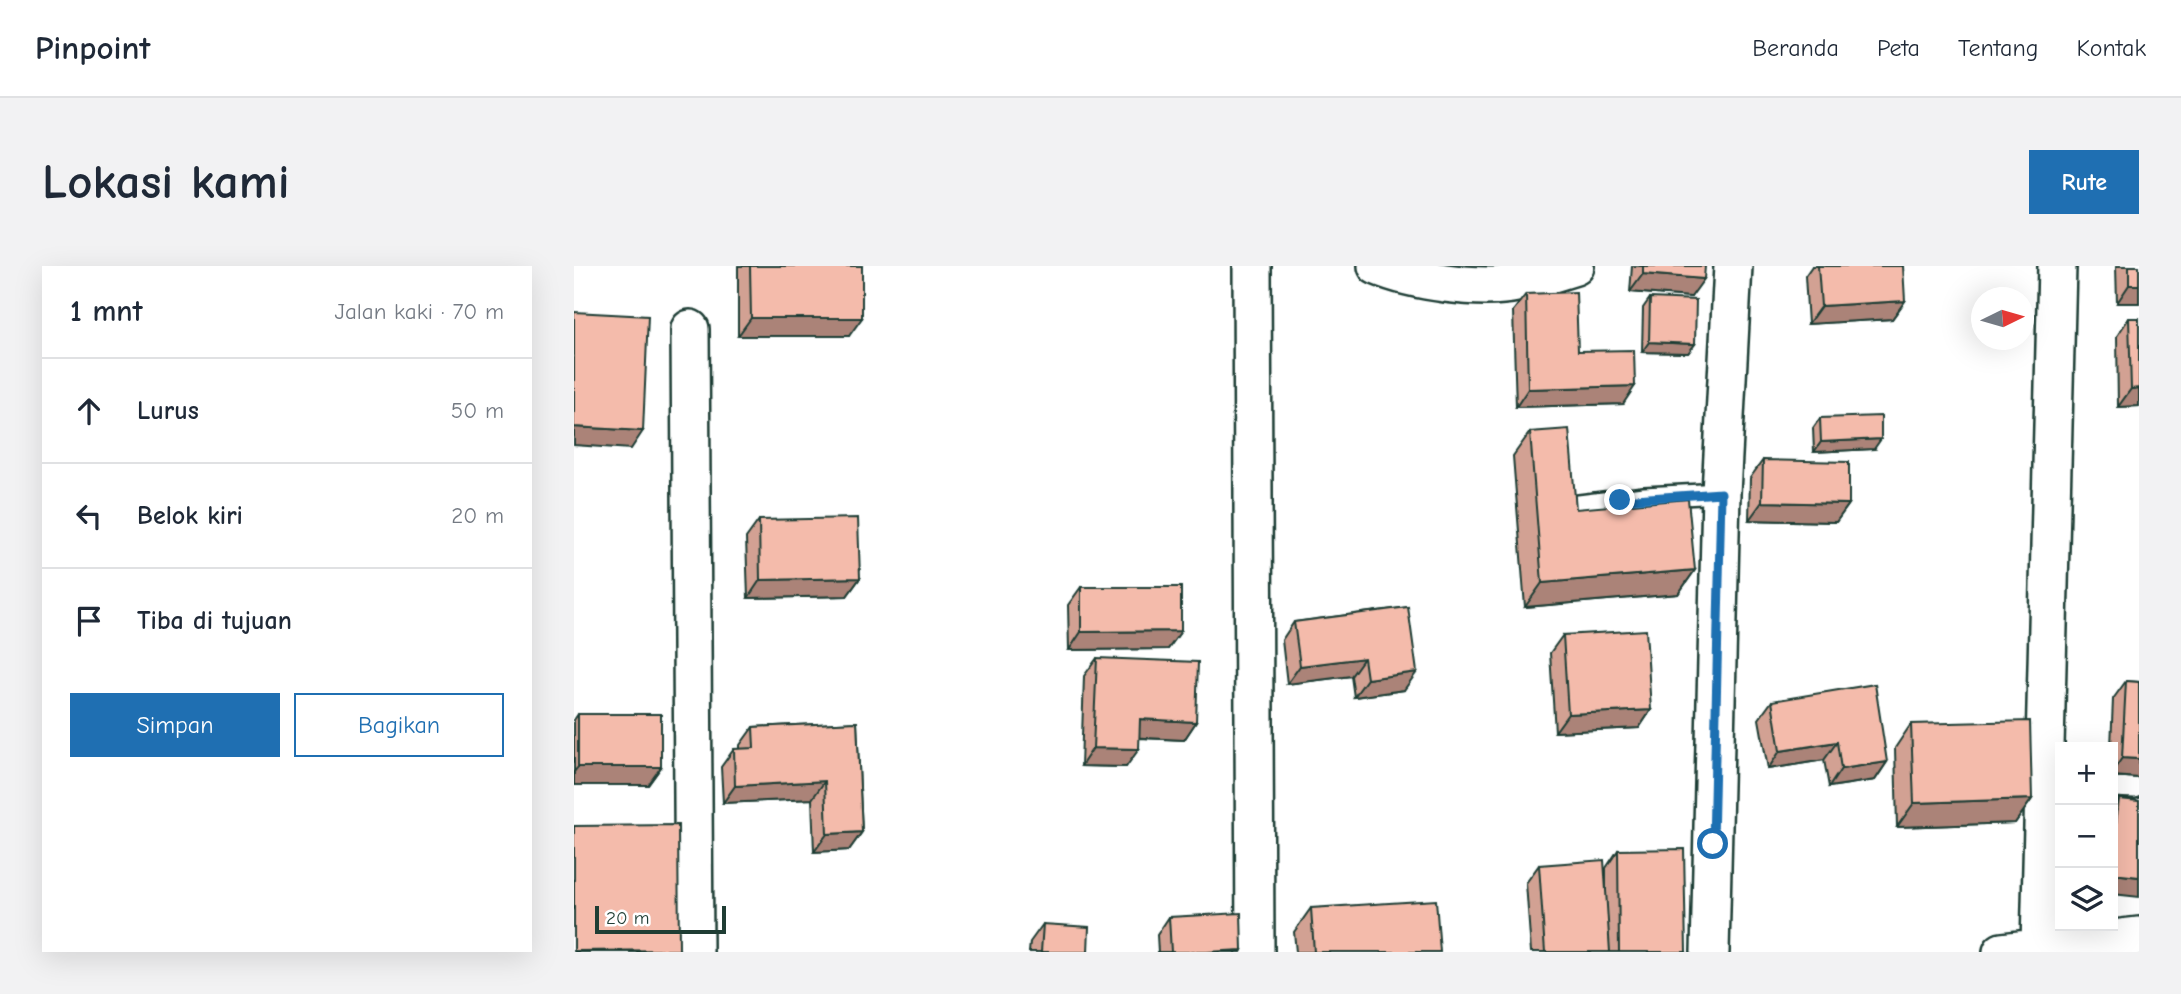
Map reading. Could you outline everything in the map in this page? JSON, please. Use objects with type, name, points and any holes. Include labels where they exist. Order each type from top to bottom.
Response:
[{"type":"street","points":[[1252,266],[1255,952]]},
{"type":"street","points":[[1377,266],[1403,277],[1474,284],[1514,284],[1575,266]]},
{"type":"street","points":[[1710,952],[1721,493],[1733,266]]},
{"type":"street","points":[[2040,946],[2052,786],[2057,266]]},
{"type":"street","points":[[690,329],[694,952]]},
{"type":"street","points":[[2002,952],[2088,934],[2139,936]]},
{"type":"lane","points":[[1571,506],[1644,497],[1721,493]]},
{"type":"lane","points":[[2118,787],[2135,788]]},
{"type":"building","points":[[750,266],[862,266],[862,318],[751,318]]},
{"type":"building","points":[[1643,266],[1705,266],[1704,279],[1643,274]]},
{"type":"building","points":[[1818,266],[1903,266],[1905,301],[1821,306]]},
{"type":"building","points":[[2129,266],[2139,266],[2139,285],[2129,285]]},
{"type":"building","points":[[1576,292],[1578,351],[1634,350],[1635,386],[1528,389],[1526,294]]},
{"type":"building","points":[[1650,298],[1696,300],[1695,344],[1649,342]]},
{"type":"building","points":[[574,312],[648,316],[643,431],[574,427]]},
{"type":"building","points":[[2129,318],[2139,318],[2139,388],[2131,389]]},
{"type":"building","points":[[1881,416],[1881,439],[1821,442],[1820,418]]},
{"type":"building","points":[[1569,429],[1576,509],[1688,499],[1695,570],[1542,583],[1530,432]]},
{"type":"building","points":[[1763,460],[1849,462],[1849,504],[1762,502]]},
{"type":"building","points":[[858,518],[860,578],[760,580],[759,520]]},
{"type":"building","points":[[1081,587],[1181,587],[1181,631],[1081,632]]},
{"type":"building","points":[[1408,607],[1417,672],[1367,679],[1364,658],[1300,666],[1294,622]]},
{"type":"building","points":[[1646,630],[1651,710],[1568,714],[1563,635]]},
{"type":"building","points":[[1097,658],[1198,662],[1196,722],[1140,719],[1139,749],[1093,748]]},
{"type":"building","points":[[2126,681],[2139,682],[2139,759],[2122,758]]},
{"type":"building","points":[[1875,684],[1887,762],[1841,769],[1837,742],[1780,751],[1772,701]]},
{"type":"building","points":[[578,714],[661,714],[661,767],[578,767]]},
{"type":"building","points":[[2030,721],[2032,799],[1914,803],[1911,724]]},
{"type":"building","points":[[857,722],[862,832],[827,834],[825,781],[735,786],[734,749],[754,748],[753,727]]},
{"type":"building","points":[[2119,799],[2139,801],[2139,877],[2118,875]]},
{"type":"building","points":[[678,825],[679,950],[574,951],[574,826]]},
{"type":"building","points":[[1684,849],[1686,952],[1619,952],[1618,850]]},
{"type":"building","points":[[1604,860],[1610,952],[1545,952],[1539,865]]},
{"type":"building","points":[[1436,900],[1440,952],[1314,952],[1311,908]]},
{"type":"building","points":[[1241,913],[1242,950],[1171,952],[1169,917]]},
{"type":"building","points":[[1043,924],[1089,927],[1088,952],[1041,952]]},
{"type":"route","points":[[1620,500],[1721,493],[1713,844]]}]
